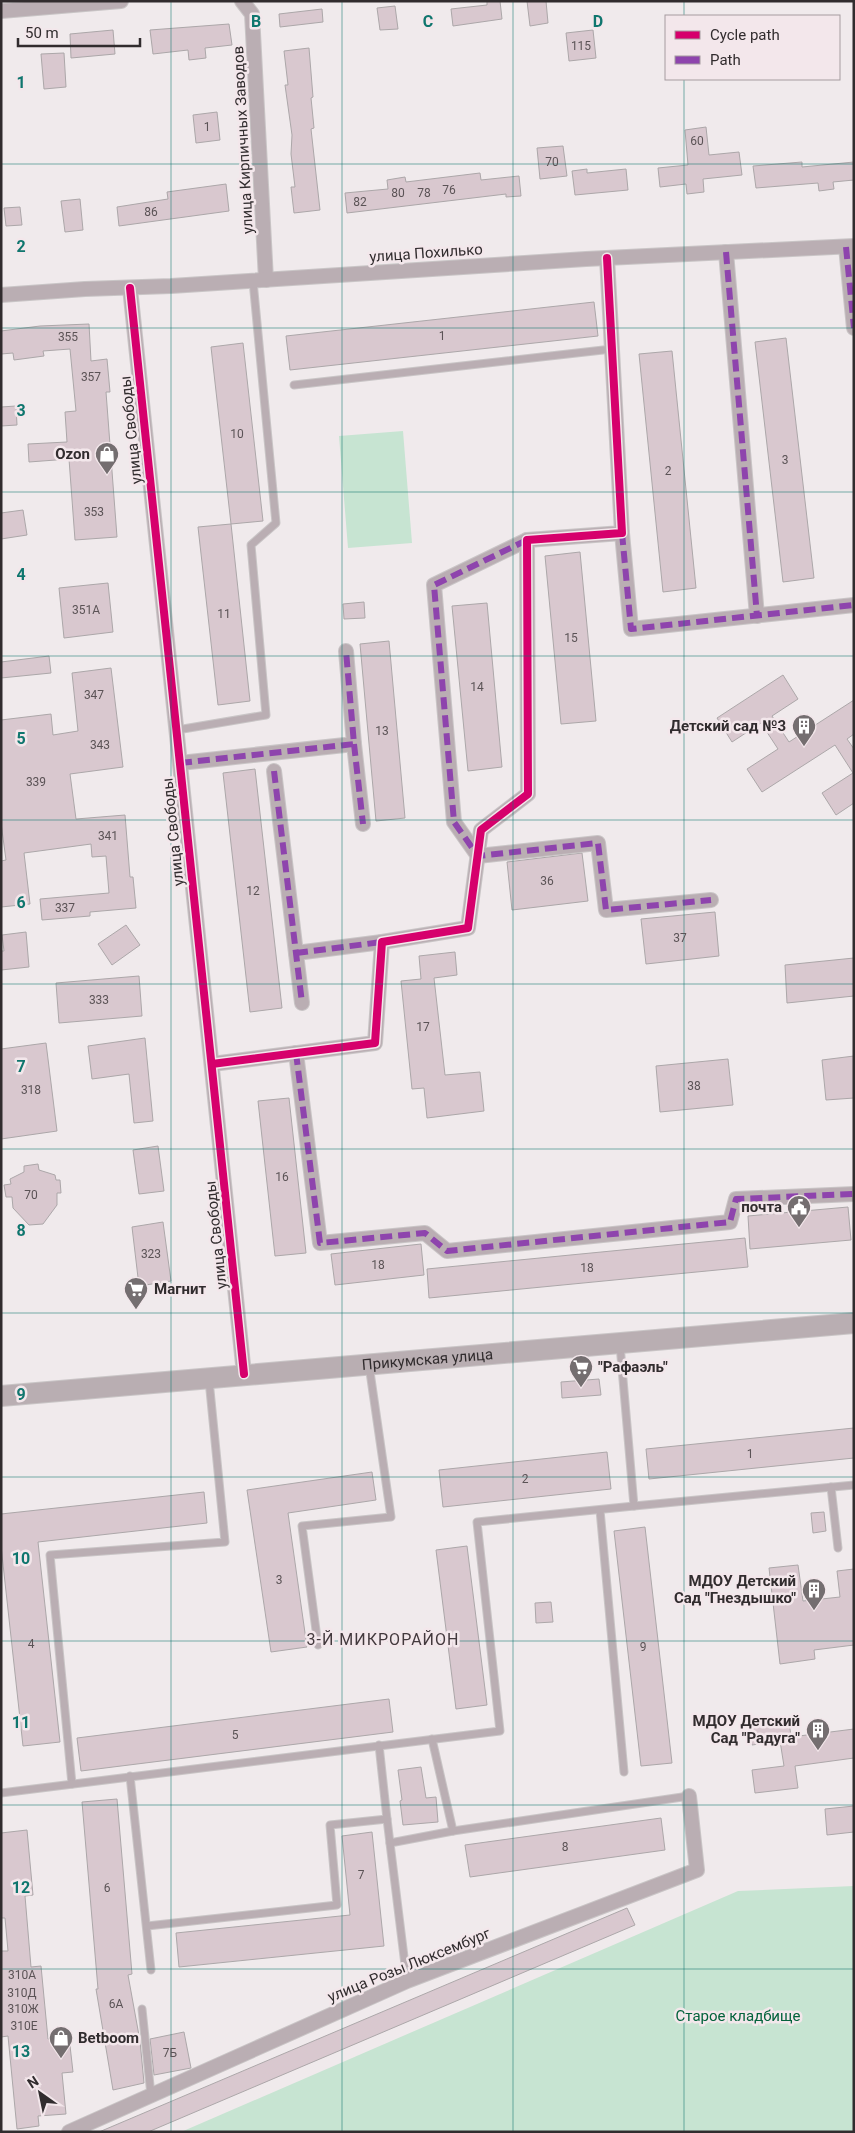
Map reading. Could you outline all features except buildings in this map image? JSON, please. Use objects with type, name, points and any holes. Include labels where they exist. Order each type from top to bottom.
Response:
[{"type":"main road","name":"Прикумская улица","points":[[1,1396],[244,1374],[620,1345],[854,1322]]},
{"type":"street","points":[[1,12],[122,1]]},
{"type":"street","name":"улица Кирпичных Заводов","points":[[242,1],[252,14],[260,281]]},
{"type":"street","points":[[850,246],[854,328]]},
{"type":"street","name":"улица Похилько","points":[[1,295],[260,281],[607,258],[850,246]]},
{"type":"street","points":[[726,252],[757,616]]},
{"type":"street","points":[[607,258],[622,533],[631,629],[854,605]]},
{"type":"street","name":"улица Свободы","points":[[130,288],[244,1374]]},
{"type":"street","points":[[478,856],[454,822],[434,585],[527,540],[622,533]]},
{"type":"street","points":[[296,953],[468,928],[481,830],[528,794],[527,540]]},
{"type":"street","points":[[346,651],[362,824]]},
{"type":"street","points":[[180,763],[354,744]]},
{"type":"street","points":[[274,771],[302,1003]]},
{"type":"street","points":[[478,856],[598,844],[606,910],[711,900]]},
{"type":"street","points":[[212,1064],[375,1043],[382,942]]},
{"type":"street","points":[[296,1053],[320,1243],[425,1233],[446,1252],[730,1222],[736,1199],[854,1194]]},
{"type":"street","name":"улица Розы Люксембург","points":[[69,2132],[407,1981],[697,1870],[689,1796]]},
{"type":"lane","points":[[177,730],[266,715],[251,545],[276,524],[260,281]]},
{"type":"lane","points":[[294,385],[612,349]]},
{"type":"lane","points":[[620,1345],[634,1506]]},
{"type":"lane","points":[[318,1645],[302,1526],[391,1517],[369,1364]]},
{"type":"lane","points":[[72,1784],[50,1555],[225,1542],[209,1377]]},
{"type":"lane","points":[[1,1792],[500,1730],[477,1522],[854,1485]]},
{"type":"lane","points":[[831,1487],[838,1548]]},
{"type":"lane","points":[[600,1510],[624,1772]]},
{"type":"lane","points":[[432,1739],[452,1831]]},
{"type":"lane","points":[[379,1746],[407,1981]]},
{"type":"lane","points":[[130,1776],[151,1970]]},
{"type":"lane","points":[[390,1842],[689,1796]]},
{"type":"lane","points":[[147,1926],[338,1905],[330,1825],[388,1820]]},
{"type":"lane","points":[[142,2009],[151,2095]]},
{"type":"green space","points":[[403,431],[412,543],[348,548],[339,436]]},
{"type":"green space","name":"Старое кладбище","points":[[854,1886],[854,2132],[181,2132],[738,1891]]},
{"type":"marked path","points":[[846,247],[854,328]]},
{"type":"marked path","points":[[726,252],[757,616]]},
{"type":"marked path","points":[[622,533],[631,629],[854,605]]},
{"type":"marked path","points":[[527,540],[434,585],[454,822],[478,856],[598,843],[606,910],[711,900]]},
{"type":"marked path","points":[[180,763],[354,744],[346,651]]},
{"type":"marked path","points":[[354,744],[363,824]]},
{"type":"marked path","points":[[274,771],[302,1003]]},
{"type":"marked path","points":[[296,953],[382,942]]},
{"type":"marked path","points":[[296,1053],[320,1243],[425,1233],[447,1251],[730,1222],[736,1199],[854,1194]]},
{"type":"cycle path","points":[[212,1064],[375,1043],[382,942],[468,928],[481,830],[528,794],[527,540],[622,533],[607,258]]},
{"type":"cycle path","points":[[130,288],[244,1374]]},
{"type":"place","name":"Ozon","points":[[107,475]]},
{"type":"place","name":"Детский сад №3","points":[[804,747]]},
{"type":"place","name":"почта","points":[[799,1228]]},
{"type":"place","name":"Магнит","points":[[136,1310]]},
{"type":"place","name":"\"Рафаэль\"","points":[[581,1388]]},
{"type":"place","name":"МДОУ Детский Сад \"Гнездышко\"","points":[[814,1611]]},
{"type":"place","name":"МДОУ Детский Сад \"Радуга\"","points":[[818,1751]]},
{"type":"place","name":"Betboom","points":[[61,2059]]},
{"type":"district","name":"3-Й МИКРОРАЙОН","points":[[383,1639]]}]
